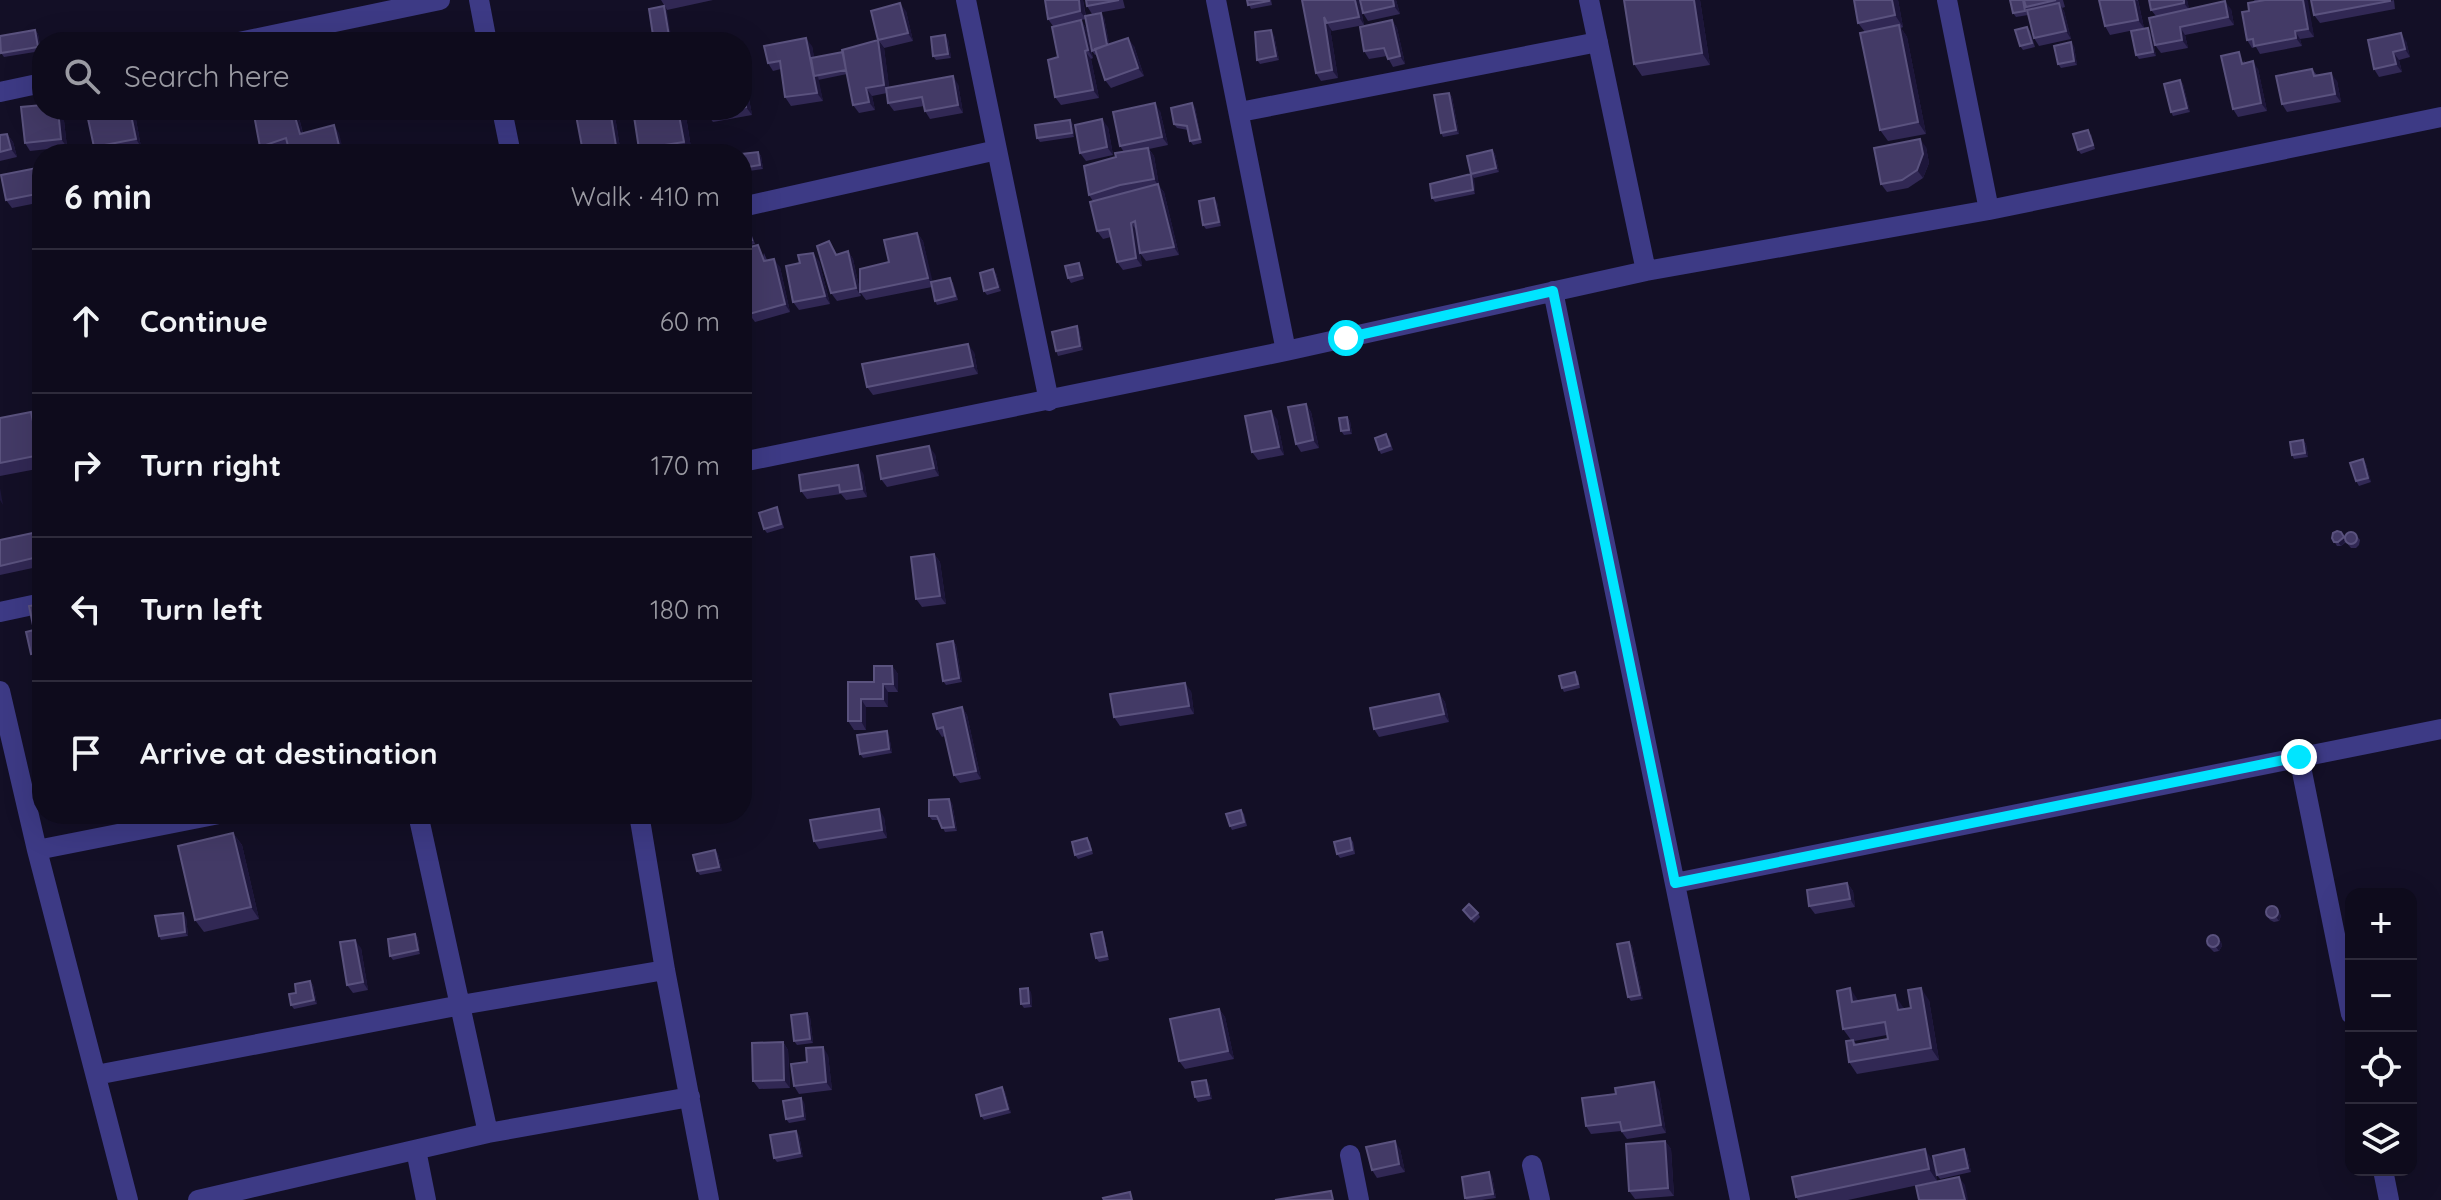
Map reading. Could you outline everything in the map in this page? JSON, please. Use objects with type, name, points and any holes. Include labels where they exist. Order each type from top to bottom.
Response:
[{"type":"street","points":[[287,32],[440,0]]},
{"type":"street","points":[[479,0],[485,32]]},
{"type":"street","points":[[966,0],[1049,401]]},
{"type":"street","points":[[1216,0],[1286,351]]},
{"type":"street","points":[[1589,0],[1646,271]]},
{"type":"street","points":[[1947,0],[1989,210]]},
{"type":"street","points":[[1240,112],[1598,42]]},
{"type":"street","points":[[0,92],[32,85]]},
{"type":"street","points":[[752,460],[1286,351],[1646,271],[1989,210],[2441,117]]},
{"type":"street","points":[[504,120],[509,144]]},
{"type":"street","points":[[752,205],[997,150]]},
{"type":"street","points":[[1553,291],[1740,1200]]},
{"type":"street","points":[[0,612],[32,605]]},
{"type":"street","points":[[0,691],[37,850],[128,1200]]},
{"type":"street","points":[[1675,883],[2441,729]]},
{"type":"street","points":[[2299,757],[2345,984]]},
{"type":"street","points":[[37,850],[168,824]]},
{"type":"street","points":[[420,824],[488,1133]]},
{"type":"street","points":[[641,824],[709,1200]]},
{"type":"street","points":[[96,1075],[461,1005],[665,970]]},
{"type":"street","points":[[198,1200],[488,1133],[690,1097]]},
{"type":"street","points":[[416,1150],[426,1200]]},
{"type":"street","points":[[1350,1155],[1359,1200]]},
{"type":"street","points":[[1532,1165],[1540,1200]]},
{"type":"street","points":[[2384,1176],[2389,1200]]},
{"type":"building","points":[[1045,0],[1079,0],[1080,11],[1048,19]]},
{"type":"building","points":[[1086,0],[1119,0],[1087,6]]},
{"type":"building","points":[[1247,0],[1269,0],[1269,1],[1248,5]]},
{"type":"building","points":[[1302,0],[1355,0],[1359,17],[1327,23],[1324,17],[1332,70],[1316,73]]},
{"type":"building","points":[[1360,0],[1393,0],[1394,6],[1363,13]]},
{"type":"building","points":[[1624,0],[1694,0],[1702,53],[1634,64]]},
{"type":"building","points":[[1854,0],[1892,0],[1895,15],[1858,23]]},
{"type":"building","points":[[2010,0],[2023,0],[2025,11],[2013,13]]},
{"type":"building","points":[[2024,0],[2056,0],[2026,7]]},
{"type":"building","points":[[2099,0],[2134,0],[2138,20],[2105,26]]},
{"type":"building","points":[[2149,0],[2184,0],[2184,3],[2151,10]]},
{"type":"building","points":[[2303,0],[2308,29],[2295,31],[2296,38],[2254,46],[2253,39],[2247,40],[2242,12],[2249,11],[2248,3]]},
{"type":"building","points":[[2311,0],[2390,0],[2390,1],[2314,15]]},
{"type":"building","points":[[2225,1],[2228,17],[2180,27],[2182,40],[2155,45],[2149,18]]},
{"type":"building","points":[[900,3],[908,33],[878,40],[871,11]]},
{"type":"building","points":[[2059,3],[2066,31],[2034,38],[2027,10]]},
{"type":"building","points":[[664,6],[668,32],[652,32],[649,9]]},
{"type":"building","points":[[1101,13],[1107,45],[1092,51],[1085,16]]},
{"type":"building","points":[[1081,20],[1093,90],[1055,97],[1048,60],[1058,57],[1052,27]]},
{"type":"building","points":[[1392,20],[1400,56],[1388,59],[1384,48],[1364,51],[1360,27]]},
{"type":"building","points":[[1899,25],[1918,122],[1880,130],[1860,33]]},
{"type":"building","points":[[2027,27],[2032,43],[2020,46],[2015,30]]},
{"type":"building","points":[[2148,28],[2153,52],[2136,55],[2131,31]]},
{"type":"building","points":[[35,30],[35,32],[32,32],[32,48],[1,53],[0,36]]},
{"type":"building","points":[[1271,30],[1276,56],[1257,60],[1255,32]]},
{"type":"building","points":[[2401,33],[2405,49],[2393,52],[2396,64],[2374,69],[2368,40]]},
{"type":"building","points":[[945,35],[948,54],[933,56],[931,37]]},
{"type":"building","points":[[806,38],[817,93],[785,97],[780,61],[768,63],[764,46]]},
{"type":"building","points":[[1128,38],[1138,68],[1105,80],[1095,49]]},
{"type":"building","points":[[878,40],[884,85],[866,88],[869,102],[853,105],[842,50]]},
{"type":"building","points":[[2071,42],[2074,61],[2058,64],[2054,46]]},
{"type":"building","points":[[843,52],[846,70],[814,76],[811,58]]},
{"type":"building","points":[[2239,52],[2242,64],[2253,61],[2261,103],[2233,109],[2221,56]]},
{"type":"building","points":[[2312,69],[2314,76],[2331,73],[2335,94],[2282,104],[2276,76]]},
{"type":"building","points":[[953,76],[958,105],[925,111],[922,97],[888,103],[886,88]]},
{"type":"building","points":[[2180,80],[2187,108],[2171,112],[2164,84]]},
{"type":"building","points":[[1449,93],[1456,130],[1441,133],[1434,95]]},
{"type":"building","points":[[1155,103],[1162,137],[1120,146],[1113,112]]},
{"type":"building","points":[[1192,103],[1200,139],[1190,141],[1187,126],[1174,124],[1171,108]]},
{"type":"building","points":[[32,106],[32,120],[59,120],[61,139],[25,143],[21,107]]},
{"type":"building","points":[[1102,119],[1107,147],[1080,153],[1075,125]]},
{"type":"building","points":[[88,120],[132,120],[136,139],[93,144]]},
{"type":"building","points":[[255,120],[296,120],[300,134],[334,125],[339,144],[288,144],[286,138],[259,144]]},
{"type":"building","points":[[577,120],[612,120],[616,144],[581,144]]},
{"type":"building","points":[[635,120],[680,120],[684,142],[638,144]]},
{"type":"building","points":[[1070,120],[1072,133],[1037,138],[1035,125]]},
{"type":"building","points":[[2088,130],[2093,145],[2078,150],[2073,134]]},
{"type":"building","points":[[7,134],[11,149],[0,152],[0,135]]},
{"type":"building","points":[[1920,139],[1923,154],[1917,170],[1902,180],[1881,184],[1874,148]]},
{"type":"building","points":[[1148,148],[1154,179],[1089,195],[1084,166],[1116,157],[1115,153]]},
{"type":"building","points":[[1492,150],[1496,168],[1471,174],[1467,156]]},
{"type":"building","points":[[758,152],[760,165],[752,166],[752,153]]},
{"type":"building","points":[[32,169],[32,195],[6,200],[1,175]]},
{"type":"building","points":[[1471,174],[1473,190],[1432,198],[1430,184]]},
{"type":"building","points":[[1158,184],[1174,247],[1140,253],[1135,221],[1131,223],[1136,258],[1117,262],[1109,229],[1097,231],[1090,202]]},
{"type":"building","points":[[1214,198],[1219,222],[1203,225],[1199,201]]},
{"type":"building","points":[[917,233],[928,278],[860,292],[860,269],[889,262],[884,240]]},
{"type":"building","points":[[829,241],[836,255],[848,251],[856,288],[831,293],[817,246]]},
{"type":"building","points":[[758,245],[764,261],[774,259],[785,304],[752,313],[752,246]]},
{"type":"building","points":[[813,253],[825,296],[793,302],[786,266],[800,263],[798,255]]},
{"type":"building","points":[[1079,263],[1082,275],[1068,278],[1065,266]]},
{"type":"building","points":[[993,269],[998,287],[984,291],[980,273]]},
{"type":"building","points":[[950,278],[955,296],[935,301],[931,282]]},
{"type":"building","points":[[1077,326],[1080,346],[1056,351],[1052,332]]},
{"type":"building","points":[[968,344],[973,366],[867,387],[862,364]]},
{"type":"building","points":[[1306,404],[1313,440],[1296,444],[1288,407]]},
{"type":"building","points":[[1271,411],[1279,447],[1252,452],[1245,416]]},
{"type":"building","points":[[31,412],[32,457],[0,463],[0,418]]},
{"type":"building","points":[[1347,417],[1349,430],[1341,431],[1339,418]]},
{"type":"building","points":[[1386,434],[1390,446],[1379,450],[1375,438]]},
{"type":"building","points":[[2303,440],[2305,453],[2292,455],[2290,442]]},
{"type":"building","points":[[929,446],[934,468],[881,479],[877,456]]},
{"type":"building","points":[[2363,459],[2368,478],[2356,481],[2350,463]]},
{"type":"building","points":[[858,465],[862,489],[840,492],[839,485],[801,491],[799,475]]},
{"type":"building","points":[[777,507],[781,524],[764,529],[759,513]]},
{"type":"building","points":[[2337,531],[2344,537],[2334,542],[2333,533]]},
{"type":"building","points":[[2351,532],[2357,538],[2351,544],[2345,538]]},
{"type":"building","points":[[32,533],[32,558],[0,566],[0,540]]},
{"type":"building","points":[[934,554],[940,596],[916,599],[911,557]]},
{"type":"building","points":[[32,630],[32,654],[31,654],[26,632]]},
{"type":"building","points":[[953,641],[959,678],[943,681],[937,644]]},
{"type":"building","points":[[874,666],[892,666],[893,684],[883,684],[883,699],[861,699],[861,721],[848,721],[848,682],[874,682]]},
{"type":"building","points":[[1575,672],[1578,684],[1562,688],[1559,676]]},
{"type":"building","points":[[1185,683],[1189,706],[1114,717],[1110,694]]},
{"type":"building","points":[[1439,694],[1444,714],[1374,729],[1370,708]]},
{"type":"building","points":[[962,707],[976,771],[954,775],[943,727],[937,729],[933,714]]},
{"type":"building","points":[[887,731],[889,749],[860,754],[857,735]]},
{"type":"building","points":[[949,799],[954,827],[942,828],[937,816],[929,816],[929,800]]},
{"type":"building","points":[[879,809],[882,830],[814,841],[810,820]]},
{"type":"building","points":[[1241,810],[1244,822],[1230,826],[1226,814]]},
{"type":"building","points":[[233,833],[251,907],[195,920],[178,846]]},
{"type":"building","points":[[1087,838],[1091,850],[1075,855],[1072,842]]},
{"type":"building","points":[[1350,838],[1352,850],[1337,854],[1334,842]]},
{"type":"building","points":[[715,850],[719,867],[697,871],[693,855]]},
{"type":"building","points":[[1847,883],[1850,899],[1809,906],[1807,890]]},
{"type":"building","points":[[1469,904],[1478,913],[1471,919],[1463,910]]},
{"type":"building","points":[[2272,906],[2278,912],[2272,918],[2266,912]]},
{"type":"building","points":[[183,913],[185,932],[159,936],[155,916]]},
{"type":"building","points":[[1102,932],[1107,956],[1096,958],[1091,934]]},
{"type":"building","points":[[415,934],[418,950],[390,956],[388,939]]},
{"type":"building","points":[[2213,935],[2219,941],[2213,947],[2207,941]]},
{"type":"building","points":[[355,940],[363,982],[347,985],[340,942]]},
{"type":"building","points":[[1629,942],[1640,995],[1628,997],[1617,944]]},
{"type":"building","points":[[310,981],[314,1000],[291,1005],[289,994],[296,993],[295,984]]},
{"type":"building","points":[[1028,988],[1029,1003],[1021,1004],[1020,989]]},
{"type":"building","points":[[1850,988],[1852,1002],[1895,995],[1898,1010],[1911,1008],[1908,990],[1921,988],[1931,1048],[1849,1062],[1846,1041],[1853,1040],[1854,1045],[1888,1039],[1885,1022],[1843,1029],[1837,991]]},
{"type":"building","points":[[1219,1009],[1228,1051],[1179,1061],[1170,1019]]},
{"type":"building","points":[[807,1013],[810,1039],[794,1041],[791,1015]]},
{"type":"building","points":[[783,1042],[784,1080],[753,1081],[752,1043]]},
{"type":"building","points":[[823,1047],[826,1082],[794,1086],[791,1064],[807,1062],[806,1048]]},
{"type":"building","points":[[1206,1080],[1209,1095],[1195,1097],[1192,1082]]},
{"type":"building","points":[[1654,1082],[1661,1125],[1622,1131],[1620,1122],[1586,1126],[1582,1098],[1616,1094],[1615,1088]]},
{"type":"building","points":[[1002,1087],[1008,1109],[981,1116],[976,1095]]},
{"type":"building","points":[[801,1098],[803,1116],[786,1119],[783,1101]]},
{"type":"building","points":[[796,1131],[800,1153],[774,1158],[770,1135]]},
{"type":"building","points":[[1395,1141],[1399,1164],[1372,1170],[1366,1147]]},
{"type":"building","points":[[1665,1141],[1668,1188],[1629,1191],[1626,1144]]},
{"type":"building","points":[[1925,1149],[1929,1169],[1796,1197],[1792,1177]]},
{"type":"building","points":[[1964,1149],[1968,1168],[1937,1175],[1933,1156]]},
{"type":"building","points":[[1489,1172],[1493,1194],[1465,1198],[1462,1177]]},
{"type":"building","points":[[1959,1177],[1965,1200],[1919,1200],[1916,1186]]},
{"type":"building","points":[[1331,1191],[1333,1200],[1275,1200]]},
{"type":"building","points":[[1130,1192],[1132,1200],[1103,1198]]},
{"type":"route","points":[[1346,338],[1553,291],[1675,883],[2299,757]]}]
